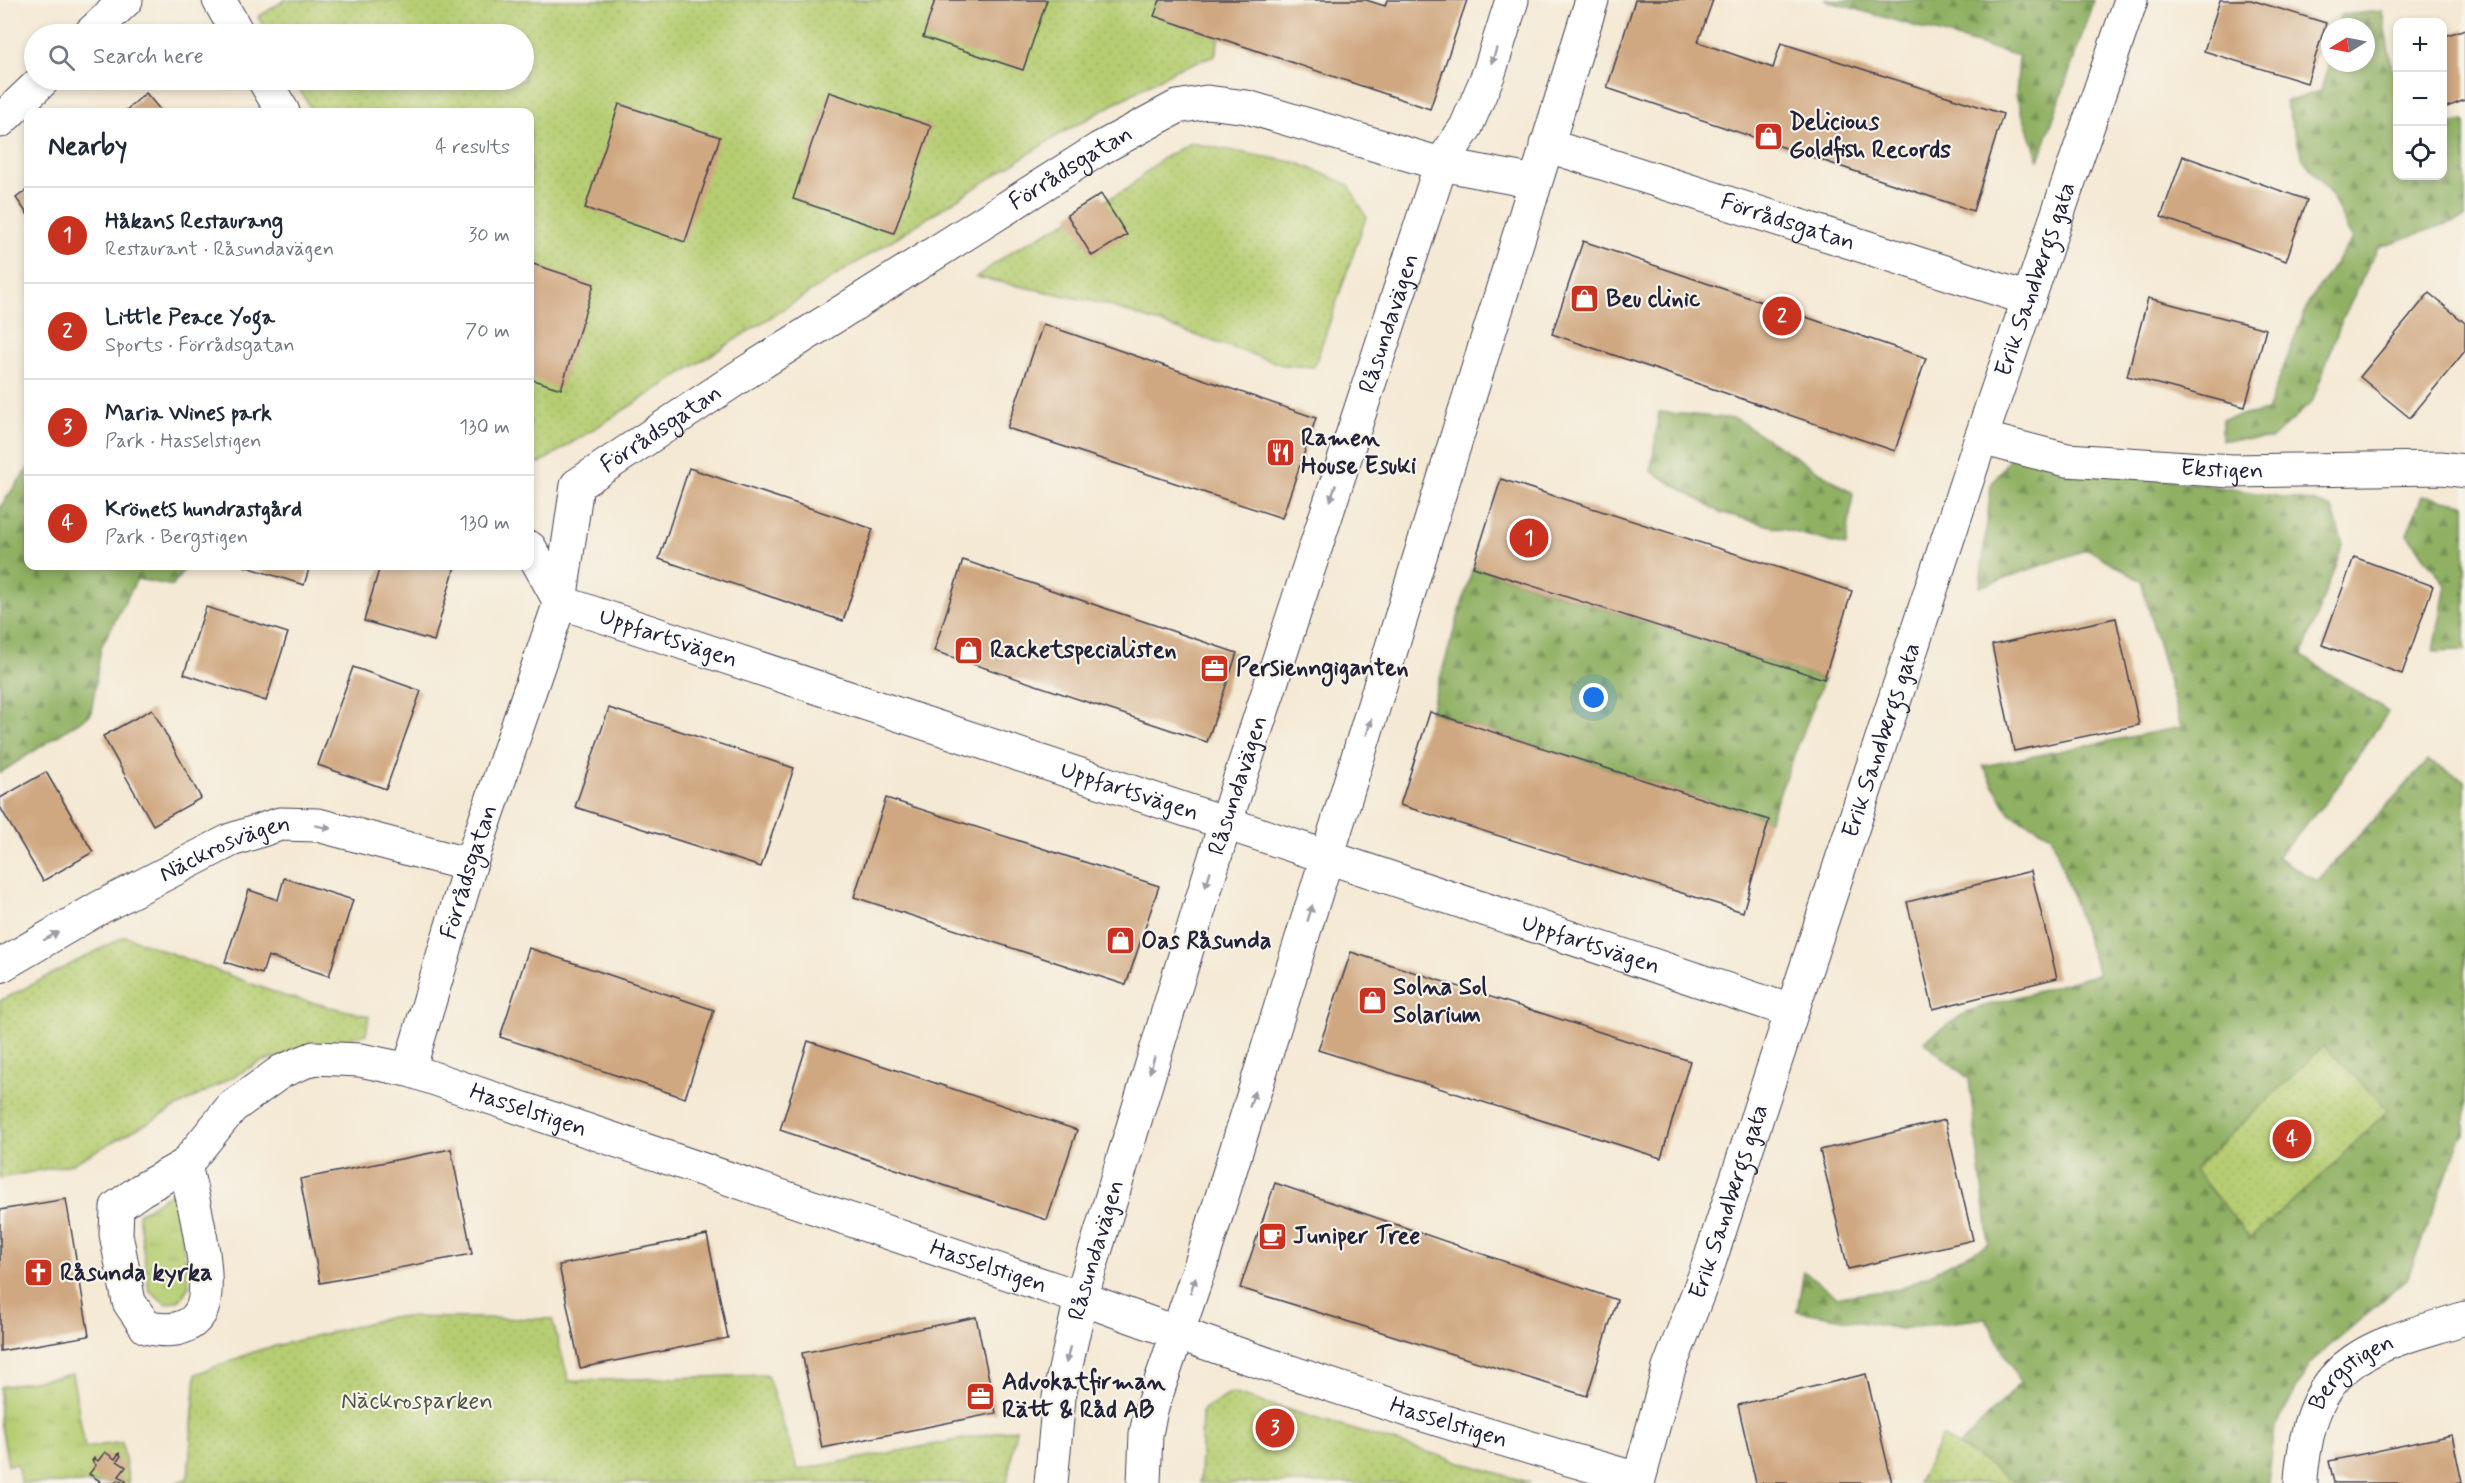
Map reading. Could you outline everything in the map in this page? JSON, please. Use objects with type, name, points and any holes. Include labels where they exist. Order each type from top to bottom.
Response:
[{"type":"street","points":[[101,24],[126,0]]},
{"type":"street","points":[[219,0],[232,24]]},
{"type":"street","name":"Råsundavägen","points":[[1051,1483],[1059,1397],[1081,1299],[1225,824],[1441,164],[1466,127],[1489,73],[1512,0]]},
{"type":"street","points":[[1144,1483],[1146,1434],[1151,1410],[1203,1258],[1592,0]]},
{"type":"street","name":"Erik Sandbergs gata","points":[[1638,1481],[1669,1368],[1705,1275],[1981,438],[2131,0]]},
{"type":"street","points":[[0,121],[33,90]]},
{"type":"street","points":[[270,90],[281,108]]},
{"type":"street","name":"Förrådsgatan","points":[[409,1070],[470,865],[560,602],[577,485],[752,369],[976,227],[1100,149],[1177,107],[1207,102],[1247,107],[1441,164],[1535,182]]},
{"type":"street","name":"Förrådsgatan","points":[[1546,145],[2030,299]]},
{"type":"street","name":"Ekstigen","points":[[1981,438],[2067,460],[2091,462],[2232,471],[2442,468],[2465,471]]},
{"type":"street","points":[[534,555],[560,602]]},
{"type":"street","name":"Uppfartsvägen","points":[[560,602],[1791,1011]]},
{"type":"street","name":"Näckrosvägen","points":[[0,966],[99,908],[231,840],[280,824],[318,825],[470,865]]},
{"type":"street","points":[[185,1165],[204,1254],[206,1282],[201,1312],[182,1329],[161,1331],[146,1327],[129,1302],[116,1234],[117,1207],[141,1190],[185,1165],[231,1107],[282,1071],[314,1058],[360,1060],[409,1070]]},
{"type":"street","name":"Hasselstigen","points":[[409,1070],[1081,1299],[1176,1334],[1638,1481]]},
{"type":"street","name":"Bergstigen","points":[[2301,1483],[2301,1470],[2311,1417],[2326,1386],[2346,1366],[2370,1349],[2465,1318]]},
{"type":"green space","points":[[285,0],[1160,0],[1154,15],[1219,37],[1215,55],[1175,70],[1060,134],[540,463],[534,462],[534,108],[311,108],[300,90],[534,90],[534,24],[262,24],[258,17]]},
{"type":"green space","points":[[1824,0],[2094,0],[2039,160],[2016,96],[2019,56]]},
{"type":"green space","points":[[2382,11],[2393,71],[2393,180],[2447,180],[2447,124],[2465,121],[2465,218],[2378,247],[2342,320],[2312,402],[2271,439],[2222,440],[2222,419],[2267,411],[2308,303],[2352,239],[2332,196],[2303,159],[2285,102],[2321,91],[2326,72],[2375,72],[2375,18],[2340,18],[2341,15]]},
{"type":"green space","points":[[1190,143],[1298,163],[1349,185],[1366,217],[1314,367],[1283,365],[1104,304],[976,277],[1014,250],[1127,189],[1160,160]]},
{"type":"green space","points":[[1659,412],[1736,419],[1853,493],[1846,546],[1719,512],[1651,471]]},
{"type":"green space","points":[[2012,455],[2315,502],[2332,508],[2343,544],[2302,656],[2388,712],[2331,796],[2277,857],[2317,881],[2428,761],[2465,781],[2465,1135],[2460,1139],[2407,1279],[2312,1361],[2275,1427],[2268,1483],[1923,1483],[2020,1383],[1986,1318],[1900,1329],[1797,1311],[1804,1271],[1837,1297],[1901,1289],[1989,1244],[1969,1079],[1924,1041],[1968,1011],[2099,974],[2051,835],[2009,813],[1983,766],[2181,727],[2141,581],[2088,549],[1980,587],[1991,485]]},
{"type":"green space","points":[[24,474],[24,570],[183,570],[173,586],[137,579],[101,647],[91,714],[0,773],[0,507]]},
{"type":"green space","points":[[2422,496],[2465,504],[2465,650],[2434,651],[2446,585],[2407,534]]},
{"type":"green space","points":[[1473,567],[1824,679],[1769,820],[1430,712]]},
{"type":"green space","points":[[125,936],[284,996],[369,1016],[366,1034],[260,1062],[72,1164],[0,1178],[0,1001]]},
{"type":"green space","points":[[2324,1046],[2388,1110],[2322,1175],[2250,1238],[2194,1169]]},
{"type":"green space","points":[[175,1191],[189,1286],[180,1300],[166,1304],[149,1290],[138,1214]]},
{"type":"green space","name":"Näckrosparken","points":[[391,1317],[552,1319],[569,1381],[767,1375],[798,1470],[1016,1429],[1007,1483],[175,1483],[188,1478],[196,1374],[259,1350]]},
{"type":"green space","points":[[72,1374],[85,1448],[122,1442],[129,1483],[21,1483],[17,1464],[8,1465],[0,1419],[0,1387]]},
{"type":"green space","points":[[1232,1393],[1530,1483],[1200,1483],[1202,1410]]},
{"type":"green space","points":[[1942,1436],[2018,1483],[1918,1483]]},
{"type":"building","points":[[935,0],[1047,0],[1023,70],[923,37]]},
{"type":"building","points":[[1160,0],[1366,0],[1385,6],[1387,0],[1467,0],[1430,109],[1154,16]]},
{"type":"building","points":[[1635,0],[1713,0],[1698,42],[1773,68],[1781,43],[2003,114],[1973,211],[1607,88]]},
{"type":"building","points":[[2220,0],[2251,0],[2321,21],[2321,39],[2307,83],[2204,51]]},
{"type":"building","points":[[2465,29],[2465,100],[2447,107],[2447,72],[2447,35]]},
{"type":"building","points":[[829,92],[931,126],[894,233],[793,199]]},
{"type":"building","points":[[146,93],[159,108],[129,108]]},
{"type":"building","points":[[619,104],[720,137],[685,242],[585,208]]},
{"type":"building","points":[[2183,156],[2307,200],[2286,261],[2161,217]]},
{"type":"building","points":[[24,192],[24,209],[16,198]]},
{"type":"building","points":[[1101,194],[1127,235],[1092,256],[1067,215]]},
{"type":"building","points":[[1583,241],[1926,358],[1895,451],[1552,334]]},
{"type":"building","points":[[534,264],[594,284],[561,389],[534,380]]},
{"type":"building","points":[[2429,293],[2465,323],[2465,351],[2410,418],[2360,377]]},
{"type":"building","points":[[2148,298],[2266,329],[2245,407],[2127,376]]},
{"type":"building","points":[[1043,324],[1316,418],[1282,518],[1007,428]]},
{"type":"building","points":[[689,468],[873,529],[843,621],[659,559]]},
{"type":"building","points":[[1501,479],[1852,591],[1824,679],[1473,567]]},
{"type":"building","points":[[2354,557],[2433,586],[2402,674],[2322,645]]},
{"type":"building","points":[[963,560],[1237,653],[1207,742],[934,651]]},
{"type":"building","points":[[257,570],[309,570],[304,585]]},
{"type":"building","points":[[379,570],[454,570],[434,641],[364,621]]},
{"type":"building","points":[[206,607],[288,633],[266,701],[184,674]]},
{"type":"building","points":[[2116,618],[2139,725],[2014,751],[1992,645]]},
{"type":"building","points":[[353,667],[421,691],[386,789],[318,765]]},
{"type":"building","points":[[609,708],[794,768],[761,867],[575,807]]},
{"type":"building","points":[[152,709],[201,798],[153,825],[103,736]]},
{"type":"building","points":[[1430,712],[1769,820],[1743,912],[1400,805]]},
{"type":"building","points":[[46,772],[93,852],[43,881],[0,807],[0,798]]},
{"type":"building","points":[[886,798],[1159,886],[1126,985],[854,897]]},
{"type":"building","points":[[2031,871],[2057,978],[1933,1009],[1907,902]]},
{"type":"building","points":[[284,878],[353,900],[329,976],[268,956],[262,974],[225,962],[249,890],[278,900]]},
{"type":"building","points":[[529,948],[714,1010],[685,1098],[500,1037]]},
{"type":"building","points":[[1351,952],[1690,1061],[1661,1158],[1318,1050]]},
{"type":"building","points":[[808,1041],[1077,1130],[1047,1220],[780,1130]]},
{"type":"building","points":[[1945,1120],[1973,1240],[1848,1269],[1820,1150]]},
{"type":"building","points":[[451,1149],[472,1254],[320,1283],[300,1179]]},
{"type":"building","points":[[1275,1183],[1617,1300],[1587,1396],[1240,1288]]},
{"type":"building","name":"Råsunda kyrka","points":[[66,1199],[89,1336],[0,1351],[0,1210]]},
{"type":"building","points":[[707,1235],[728,1338],[580,1368],[559,1265]]},
{"type":"building","points":[[976,1317],[996,1413],[822,1448],[802,1353]]},
{"type":"building","points":[[1866,1374],[1892,1483],[1756,1483],[1738,1405]]},
{"type":"building","points":[[2452,1435],[2462,1483],[2334,1483],[2329,1461]]},
{"type":"building","points":[[105,1452],[115,1459],[119,1453],[121,1456],[117,1461],[126,1467],[119,1476],[126,1481],[124,1483],[117,1480],[115,1483],[98,1483],[100,1481],[89,1474],[96,1465],[92,1461],[94,1458],[98,1461]]},
{"type":"place","name":"Delicious Goldfish Records","points":[[1768,136]]},
{"type":"place","name":"Beu clinic","points":[[1585,299]]},
{"type":"place","name":"Little Peace Yoga","points":[[1782,316]]},
{"type":"place","name":"Ramen House Esuki","points":[[1280,452]]},
{"type":"place","name":"Håkans Restaurang","points":[[1529,538]]},
{"type":"place","name":"Racketspecialisten","points":[[969,650]]},
{"type":"place","name":"Persienngiganten","points":[[1215,668]]},
{"type":"place","name":"Oas Råsunda","points":[[1120,941]]},
{"type":"place","name":"Solna Sol Solarium","points":[[1372,1001]]},
{"type":"place","name":"Krönets hundrastgård","points":[[2292,1139]]},
{"type":"place","name":"Juniper Tree","points":[[1272,1236]]},
{"type":"place","name":"Råsunda kyrka","points":[[39,1273]]},
{"type":"place","name":"Advokatfirman Rätt & Råd AB","points":[[981,1396]]},
{"type":"place","name":"Maria Wines park","points":[[1275,1428]]}]
